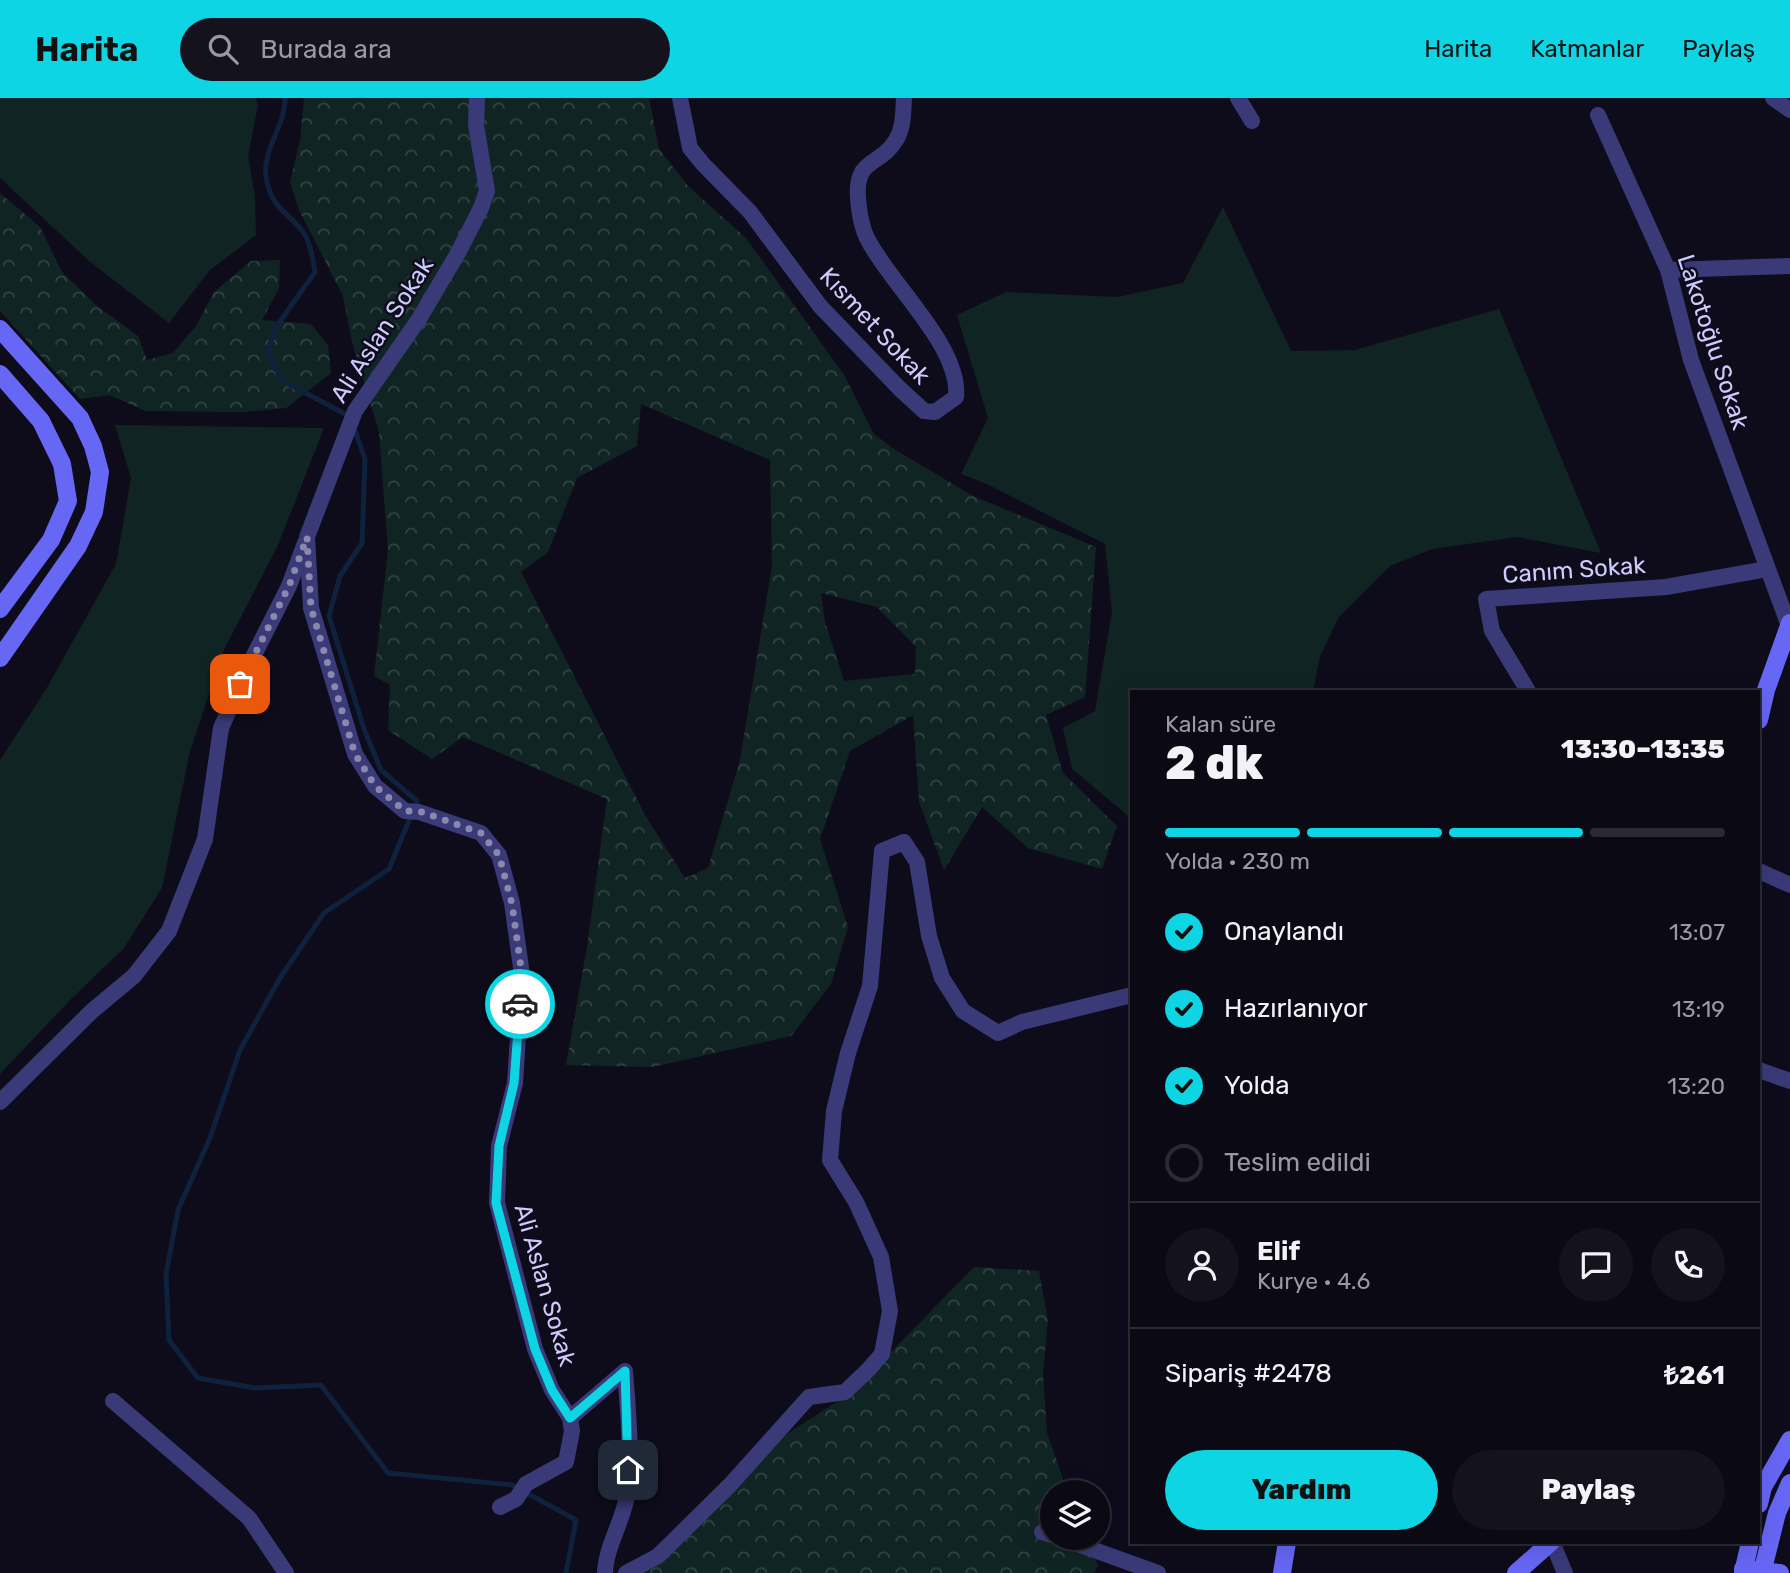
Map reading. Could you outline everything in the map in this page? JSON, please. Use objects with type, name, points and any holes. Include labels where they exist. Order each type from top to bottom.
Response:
[{"type":"main road","points":[[0,330],[80,418],[93,446],[100,472],[94,512],[79,546],[0,658]]},
{"type":"main road","points":[[0,374],[41,421],[62,464],[68,501],[51,540],[0,609]]},
{"type":"main road","points":[[1760,716],[1766,690],[1790,625]]},
{"type":"main road","points":[[1760,1500],[1763,1487],[1790,1440]]},
{"type":"main road","points":[[1762,1572],[1777,1513],[1790,1483]]},
{"type":"main road","points":[[1282,1573],[1287,1544]]},
{"type":"main road","points":[[1516,1573],[1549,1544]]},
{"type":"main road","points":[[1750,1544],[1743,1571],[1780,1573]]},
{"type":"street","name":"Ali Aslan Sokak","points":[[477,98],[476,125],[487,191],[458,253],[419,319],[355,411],[346,431],[307,537],[311,608],[355,754],[375,786],[412,811],[481,833],[499,855],[512,904],[522,975],[514,1083],[499,1146],[496,1203],[535,1349],[552,1390],[570,1418],[625,1371],[629,1425],[628,1493],[606,1559],[605,1573]]},
{"type":"street","name":"Kısmet Sokak","points":[[680,98],[690,148],[750,212],[820,306],[899,388],[924,411],[935,412],[956,397],[957,387],[943,348],[868,239],[858,200],[858,181],[862,170],[887,153],[902,128],[904,98]]},
{"type":"street","points":[[1238,98],[1252,121]]},
{"type":"street","points":[[1773,98],[1790,110]]},
{"type":"street","name":"Lakotoğlu Sokak","points":[[1598,115],[1668,270],[1691,360],[1790,625]]},
{"type":"street","points":[[1668,270],[1790,266]]},
{"type":"street","points":[[0,1102],[92,1011],[134,976],[169,931],[205,839],[221,728],[289,586],[307,537]]},
{"type":"street","name":"Canım Sokak","points":[[1527,690],[1492,631],[1486,599],[1666,587],[1767,569]]},
{"type":"street","points":[[626,1573],[658,1556],[730,1485],[808,1396],[845,1392],[882,1354],[890,1311],[881,1256],[856,1202],[830,1160],[834,1111],[848,1053],[870,986],[882,851],[904,842],[917,862],[929,936],[942,978],[962,1011],[998,1033],[1022,1022],[1130,995]]},
{"type":"street","points":[[1760,871],[1790,885]]},
{"type":"street","points":[[1760,1070],[1790,1081]]},
{"type":"street","points":[[113,1401],[249,1518],[286,1573]]},
{"type":"street","points":[[500,1507],[516,1499],[526,1484],[566,1462],[572,1431],[570,1418]]},
{"type":"street","points":[[1552,1544],[1564,1573]]},
{"type":"street","points":[[1094,1550],[1158,1573]]},
{"type":"street","points":[[1780,1573],[1790,1569]]},
{"type":"green space","points":[[0,98],[256,98],[258,105],[248,156],[255,196],[256,235],[209,271],[169,323],[88,260],[0,178]]},
{"type":"green space","points":[[304,98],[649,98],[659,149],[688,186],[746,238],[844,375],[874,434],[973,496],[1096,547],[1085,697],[1046,715],[1063,773],[1117,826],[1102,869],[1028,848],[982,807],[944,870],[919,802],[913,715],[850,751],[820,839],[848,927],[831,984],[791,1036],[652,1067],[566,1065],[587,947],[607,799],[463,737],[432,759],[388,730],[390,685],[374,676],[388,550],[379,432],[352,342],[343,296],[299,210],[290,182],[300,141]],"holes":[[[641,404],[770,460],[772,566],[740,760],[708,868],[685,878],[645,815],[521,572],[548,552],[577,478],[637,446]],[[821,593],[877,607],[916,647],[915,674],[844,681],[825,622]]]},
{"type":"green space","points":[[0,193],[40,227],[62,272],[97,306],[138,336],[147,360],[173,353],[196,326],[214,292],[251,261],[280,260],[279,288],[262,320],[311,324],[328,345],[331,373],[286,408],[242,412],[146,411],[109,395],[80,399],[0,311]]},
{"type":"green space","points":[[1223,207],[1291,351],[1355,350],[1499,309],[1601,553],[1517,537],[1432,549],[1390,566],[1339,617],[1320,656],[1313,690],[1130,690],[1130,823],[1126,814],[1072,769],[1063,728],[1095,711],[1112,612],[1105,544],[987,484],[961,474],[988,418],[957,315],[1006,292],[1117,297],[1183,283]]},
{"type":"green space","points":[[115,425],[324,428],[278,545],[223,652],[190,751],[162,888],[124,948],[0,1074],[0,760],[45,691],[116,564],[131,478]]},
{"type":"green space","points":[[974,1267],[1039,1271],[1048,1321],[1043,1373],[1047,1433],[1063,1480],[1040,1480],[1040,1550],[1091,1550],[1098,1566],[1094,1573],[632,1573],[759,1452],[852,1392]]},
{"type":"waterway","points":[[285,98],[282,118],[267,157],[266,177],[272,197],[307,239],[315,272],[274,330],[268,351],[281,380],[349,416]]},
{"type":"waterway","points":[[354,428],[365,459],[362,543],[340,576],[329,616],[364,729],[381,770],[417,801],[389,869],[324,913],[280,978],[240,1050],[210,1138],[178,1210],[166,1274],[169,1340],[198,1378],[255,1388],[321,1385],[388,1473],[512,1485],[576,1520],[566,1573]]},
{"type":"way so far","points":[[240,684],[289,586],[307,537],[311,608],[355,754],[375,786],[405,811],[419,811],[481,833],[499,855],[512,904],[522,975],[520,1004]]},
{"type":"route","points":[[520,1004],[514,1083],[499,1146],[496,1203],[535,1349],[552,1390],[570,1418],[625,1371],[629,1425],[628,1470]]}]
